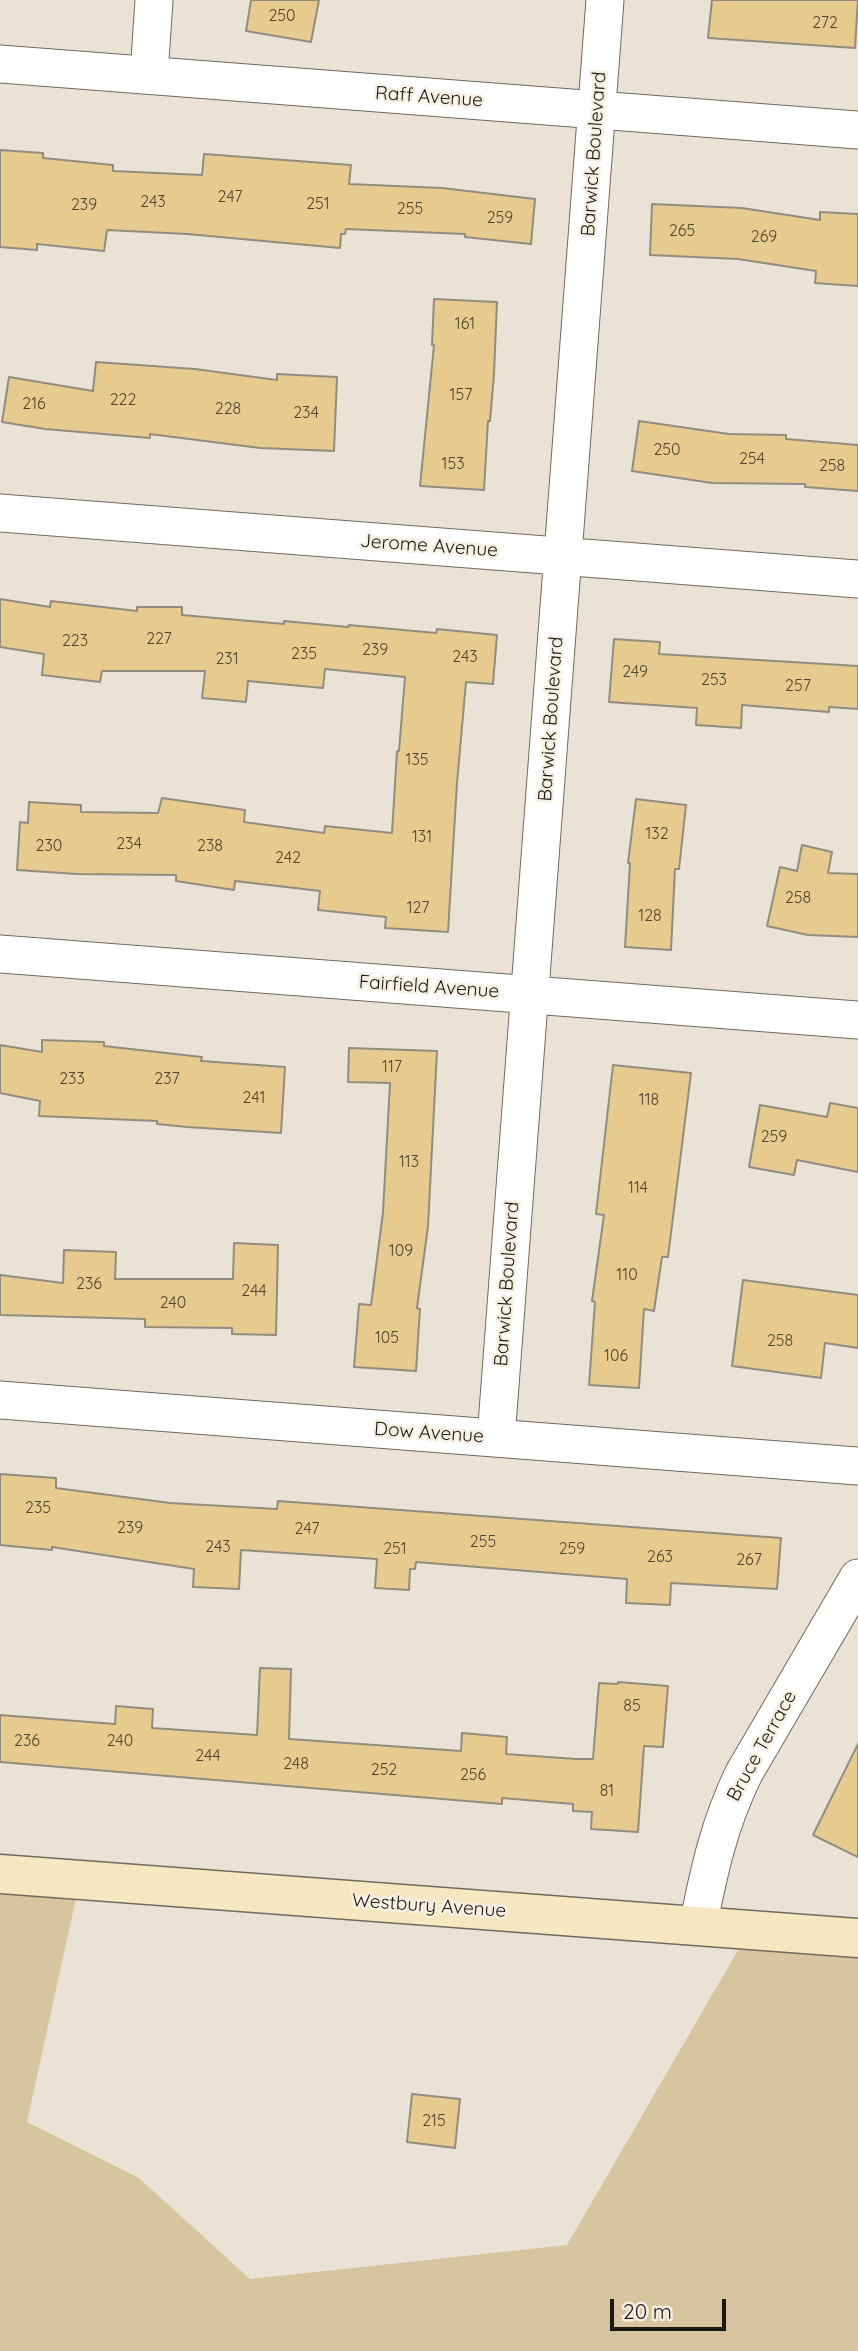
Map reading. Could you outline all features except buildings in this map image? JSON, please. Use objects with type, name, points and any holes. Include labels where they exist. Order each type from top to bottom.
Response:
[{"type":"main road","name":"Westbury Avenue","points":[[0,1874],[858,1938]]},
{"type":"street","points":[[149,75],[155,0]]},
{"type":"street","name":"Barwick Boulevard","points":[[496,1438],[605,0]]},
{"type":"street","name":"Raff Avenue","points":[[0,64],[858,130]]},
{"type":"street","name":"Jerome Avenue","points":[[0,513],[858,579]]},
{"type":"street","name":"Fairfield Avenue","points":[[0,954],[858,1020]]},
{"type":"street","name":"Dow Avenue","points":[[0,1400],[858,1466]]},
{"type":"street","name":"Bruce Terrace","points":[[698,1926],[711,1861],[731,1800],[744,1773],[858,1578]]},
{"type":"shaded area","points":[[0,1885],[78,1889],[27,2122],[139,2178],[250,2279],[567,2245],[745,1938],[858,1947],[858,2351],[0,2351]]}]
